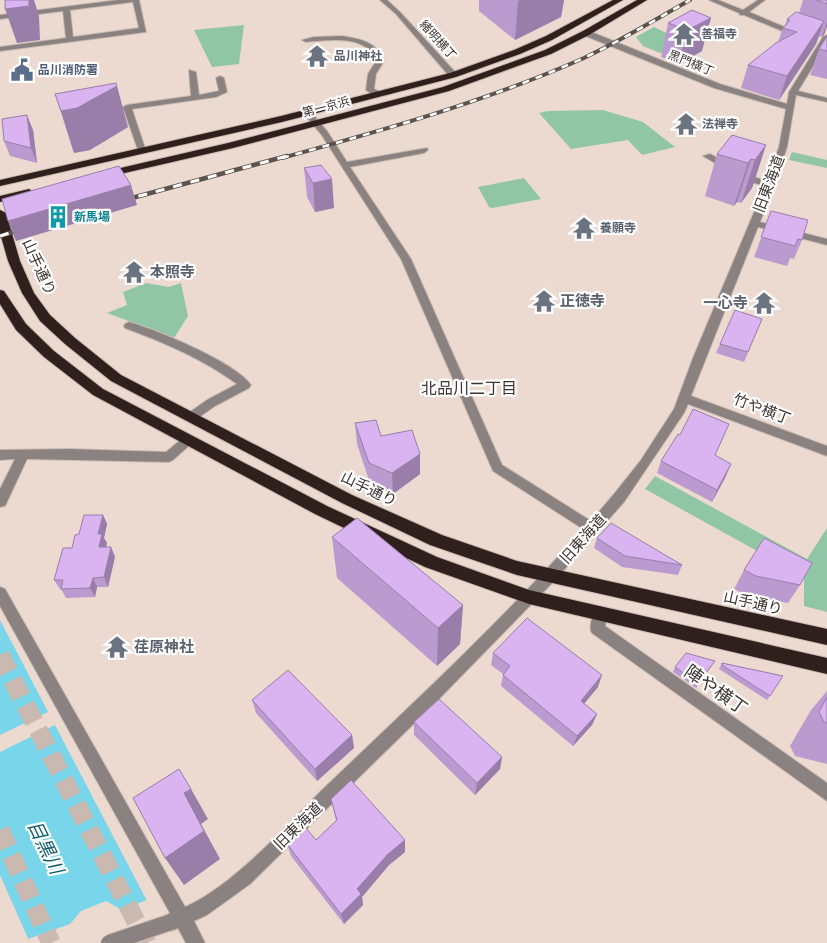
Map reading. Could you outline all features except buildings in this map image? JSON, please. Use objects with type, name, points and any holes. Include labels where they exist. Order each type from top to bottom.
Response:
[{"type":"highway","name":"第一京浜","points":[[0,183],[307,113],[453,75],[499,59],[548,38],[619,0]]},
{"type":"highway","name":"第一京浜","points":[[88,179],[229,146],[446,89],[548,52],[644,0]]},
{"type":"highway","points":[[0,199],[40,190]]},
{"type":"highway","name":"山手通り","points":[[0,213],[14,261],[28,293],[45,318],[70,341],[116,378],[347,499],[436,540],[517,568],[827,637]]},
{"type":"highway","points":[[0,294],[21,327],[50,354],[98,392],[321,510],[431,562],[529,597],[827,666]]},
{"type":"street","points":[[0,17],[25,10],[66,9],[134,0],[143,30],[0,49]]},
{"type":"street","name":"緒明横丁","points":[[383,0],[398,13],[453,75]]},
{"type":"street","points":[[712,0],[742,14],[820,42]]},
{"type":"street","points":[[742,14],[762,0]]},
{"type":"street","points":[[66,9],[70,40]]},
{"type":"street","name":"黒門横丁","points":[[586,33],[717,86],[790,108]]},
{"type":"street","points":[[306,40],[346,39],[375,50],[380,61],[372,74],[370,90],[378,94]]},
{"type":"street","name":"旧東海道","points":[[109,943],[177,920],[204,907],[244,878],[431,697],[550,575],[620,498],[680,410],[784,147],[793,92],[820,42]]},
{"type":"street","points":[[192,72],[195,98]]},
{"type":"street","points":[[142,151],[127,107],[216,95],[222,92],[220,78]]},
{"type":"street","points":[[793,92],[827,100]]},
{"type":"street","points":[[307,113],[345,165],[406,259],[496,468],[593,529]]},
{"type":"street","points":[[345,165],[424,150]]},
{"type":"street","points":[[706,156],[746,178],[770,185]]},
{"type":"street","points":[[754,223],[827,242]]},
{"type":"street","points":[[129,326],[165,338],[224,368],[244,385],[191,417]]},
{"type":"street","name":"竹や横丁","points":[[685,398],[759,424],[827,451]]},
{"type":"street","points":[[0,455],[169,457],[188,440]]},
{"type":"street","points":[[0,502],[23,455]]},
{"type":"street","points":[[0,593],[177,920],[196,943]]},
{"type":"street","name":"陣や横丁","points":[[600,613],[597,629],[827,793]]},
{"type":"green space","points":[[244,25],[239,64],[212,67],[194,30]]},
{"type":"green space","points":[[654,27],[679,39],[676,46],[660,53],[643,46],[636,37]]},
{"type":"green space","points":[[603,110],[643,122],[675,147],[642,155],[628,140],[571,149],[539,113],[548,111]]},
{"type":"green space","points":[[792,152],[827,160],[827,168],[789,160]]},
{"type":"green space","points":[[524,178],[541,199],[492,208],[489,207],[478,187]]},
{"type":"green space","points":[[146,283],[169,287],[181,283],[188,316],[174,338],[107,313],[127,305],[123,292]]},
{"type":"green space","points":[[655,476],[807,559],[827,528],[827,612],[804,606],[804,577],[645,489]]},
{"type":"water","name":"目黒川","points":[[0,620],[147,901],[30,943],[0,875]]},
{"type":"pier","points":[[50,711],[57,724],[0,752],[0,735]]},
{"type":"pier","points":[[149,899],[173,943],[27,943],[25,940],[70,924],[81,911],[106,901],[122,910]]},
{"type":"tunnel","points":[[0,655],[147,943]]},
{"type":"tunnel","points":[[0,830],[51,943]]},
{"type":"railway","points":[[282,158],[435,114],[510,88],[611,45],[690,0]]},
{"type":"railway","points":[[121,201],[287,156]]},
{"type":"railway","points":[[0,236],[25,228]]},
{"type":"place","name":"善福寺","points":[[684,34]]},
{"type":"place","name":"品川神社","points":[[317,56]]},
{"type":"place","name":"品川消防署","points":[[22,70]]},
{"type":"place","name":"法禅寺","points":[[686,124]]},
{"type":"place","name":"新馬場","points":[[58,217]]},
{"type":"place","name":"養願寺","points":[[584,228]]},
{"type":"place","name":"本照寺","points":[[134,272]]},
{"type":"place","name":"正徳寺","points":[[544,301]]},
{"type":"place","name":"一心寺","points":[[764,303]]},
{"type":"place","name":"荏原神社","points":[[117,647]]},
{"type":"district","name":"北品川二丁目","points":[[469,388]]}]
